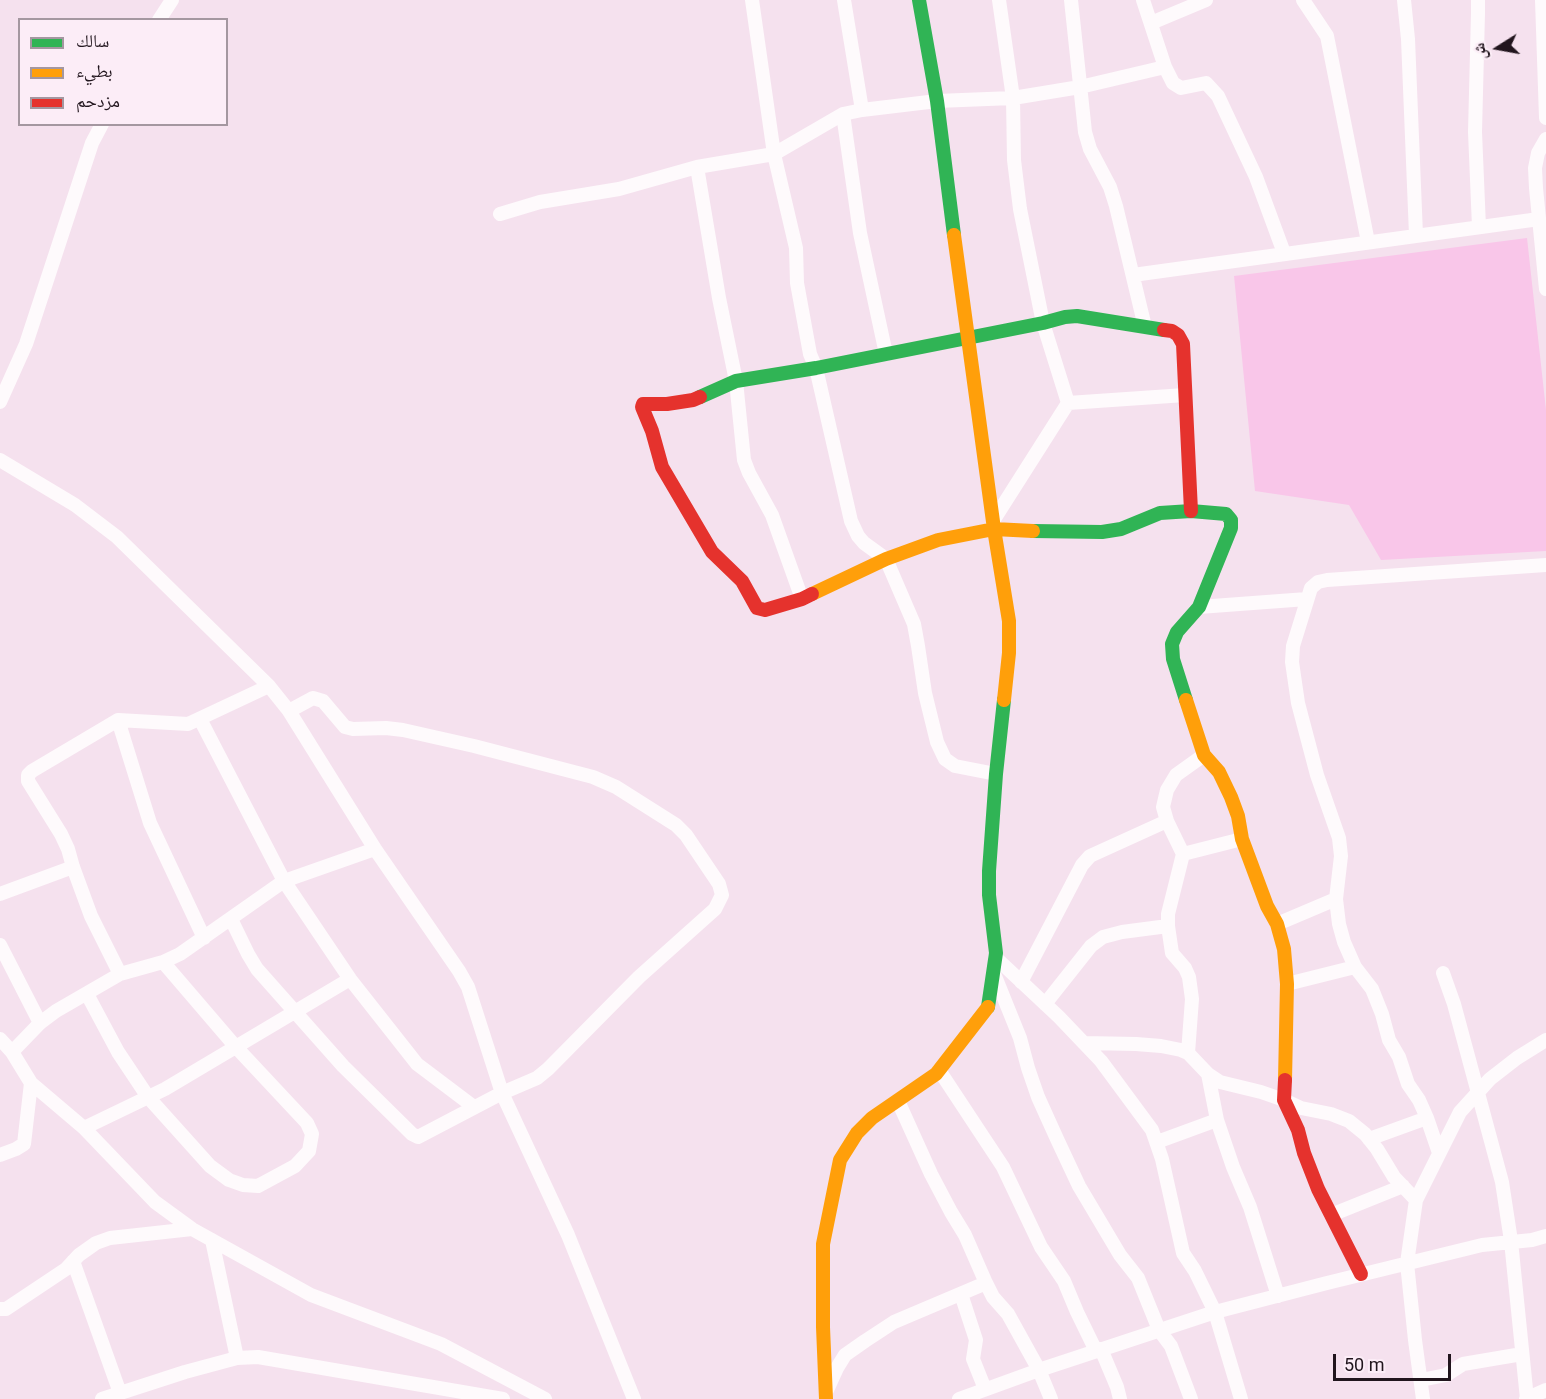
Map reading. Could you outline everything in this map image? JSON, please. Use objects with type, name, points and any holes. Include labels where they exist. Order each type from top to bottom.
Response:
[{"type":"street","points":[[160,18],[172,0]]},
{"type":"street","points":[[752,0],[774,154],[795,241],[797,283],[810,354],[816,368],[851,521],[864,543],[886,559],[914,624],[925,693],[936,742],[945,759],[955,766],[996,774]]},
{"type":"street","points":[[844,0],[862,110]]},
{"type":"street","points":[[826,1395],[823,1244],[840,1160],[858,1133],[872,1118],[936,1074],[988,1008],[994,974],[995,957],[989,872],[1010,621],[993,525],[937,101],[919,0]]},
{"type":"street","points":[[993,525],[1068,403],[1043,323],[1016,187],[1014,98],[999,0]]},
{"type":"street","points":[[1071,0],[1085,132],[1090,149],[1113,196],[1145,327]]},
{"type":"street","points":[[1143,0],[1165,67],[1173,83],[1181,88],[1206,83],[1218,96],[1256,177],[1284,253]]},
{"type":"street","points":[[1150,23],[1206,0]]},
{"type":"street","points":[[1303,0],[1327,36],[1330,46],[1368,242]]},
{"type":"street","points":[[1404,0],[1408,39],[1416,236]]},
{"type":"street","points":[[1478,0],[1475,132],[1479,227]]},
{"type":"street","points":[[1542,0],[1546,118]]},
{"type":"street","points":[[500,214],[540,202],[619,189],[698,167],[774,154],[843,114],[937,101],[1014,98],[1080,87],[1165,67]]},
{"type":"street","points":[[843,114],[860,233],[886,354]]},
{"type":"street","points":[[0,402],[26,344],[93,142],[101,126]]},
{"type":"street","points":[[1546,140],[1538,153],[1535,168],[1546,289]]},
{"type":"street","points":[[698,167],[719,298],[736,381],[744,460],[772,515],[802,598]]},
{"type":"street","points":[[1133,275],[1539,219]]},
{"type":"street","points":[[1191,511],[1183,344],[1179,335],[1172,331],[1077,316],[1065,317],[816,368],[736,381],[693,400],[667,404],[648,403],[643,404],[642,407],[662,467],[702,537],[712,552],[742,581],[756,608],[765,610],[802,598],[886,559],[938,540],[993,525],[1056,532],[1102,532],[1121,529],[1160,513],[1191,511],[1227,514],[1231,520],[1231,528],[1199,607],[1178,632],[1172,644],[1173,659],[1204,755],[1219,772],[1231,796],[1238,816],[1242,839],[1267,906],[1277,924],[1284,949],[1287,984],[1284,1100],[1298,1130],[1318,1189],[1360,1274]]},
{"type":"street","points":[[1068,403],[1185,395]]},
{"type":"street","points":[[0,460],[75,504],[117,537],[269,686],[289,711],[375,849],[468,987],[502,1093],[568,1235],[634,1399]]},
{"type":"street","points":[[1439,1153],[1427,1118],[1408,1084],[1399,1057],[1389,1040],[1372,989],[1355,967],[1344,942],[1336,899],[1341,856],[1339,838],[1308,747],[1298,703],[1292,662],[1293,646],[1311,588],[1318,582],[1546,565]]},
{"type":"street","points":[[1199,607],[1307,599]]},
{"type":"street","points":[[120,974],[91,916],[68,849],[28,781],[28,775],[118,720],[188,724],[269,686]]},
{"type":"street","points":[[231,919],[258,969],[294,1012],[343,1066],[412,1134],[418,1137],[502,1093],[537,1078],[639,977],[716,909],[722,895],[719,884],[686,835],[676,825],[616,787],[593,777],[403,730],[352,729],[345,727],[323,701],[313,698],[289,711]]},
{"type":"street","points":[[201,719],[284,881],[350,979],[417,1064],[474,1107]]},
{"type":"street","points":[[118,720],[150,823],[204,938]]},
{"type":"street","points":[[1188,1053],[1192,999],[1189,977],[1185,968],[1172,953],[1168,926],[1168,914],[1183,854],[1167,821],[1163,807],[1167,790],[1176,775],[1204,755]]},
{"type":"street","points":[[1021,982],[1082,865],[1090,856],[1167,821]]},
{"type":"street","points":[[1183,854],[1242,839]]},
{"type":"street","points":[[375,849],[284,881],[180,954],[163,962],[120,974],[56,1011],[5,1046],[31,1083],[84,1128],[155,1202],[192,1229],[312,1295],[441,1344],[545,1399]]},
{"type":"street","points":[[0,894],[73,867]]},
{"type":"street","points":[[1277,924],[1336,899]]},
{"type":"street","points":[[1044,1004],[1091,946],[1103,937],[1168,926]]},
{"type":"street","points":[[0,945],[40,1023]]},
{"type":"street","points":[[995,957],[1101,1060],[1152,1130],[1162,1159],[1183,1253],[1195,1271],[1215,1312],[1242,1399]]},
{"type":"street","points":[[87,994],[118,1052],[148,1097],[210,1166],[229,1180],[243,1185],[258,1186],[295,1166],[309,1151],[312,1134],[307,1123],[235,1046],[163,962]]},
{"type":"street","points":[[1287,984],[1355,967]]},
{"type":"street","points":[[1443,973],[1454,1004],[1502,1182],[1511,1241],[1526,1399],[1546,1390]]},
{"type":"street","points":[[994,974],[1020,1038],[1038,1097],[1057,1139],[1079,1186],[1120,1255],[1138,1278],[1159,1330],[1171,1346],[1191,1399]]},
{"type":"street","points":[[84,1128],[148,1097],[350,979]]},
{"type":"street","points":[[1423,1399],[1407,1263],[1416,1200],[1460,1112],[1490,1079],[1517,1058],[1546,1040]]},
{"type":"street","points":[[1083,1043],[1181,1050],[1188,1053],[1208,1074],[1220,1082],[1261,1092],[1301,1108],[1331,1114],[1349,1121],[1369,1139],[1394,1177],[1416,1200]]},
{"type":"street","points":[[939,1070],[1003,1167],[1041,1247],[1064,1281],[1077,1312],[1117,1387],[1120,1399]]},
{"type":"street","points":[[1208,1074],[1217,1120],[1250,1207],[1278,1296]]},
{"type":"street","points":[[0,1155],[24,1144],[31,1083]]},
{"type":"street","points":[[898,1101],[931,1174],[972,1249],[986,1283],[993,1296],[1008,1314],[1039,1370],[1051,1399]]},
{"type":"street","points":[[1369,1139],[1427,1118]]},
{"type":"street","points":[[1157,1142],[1217,1120]]},
{"type":"street","points":[[1331,1215],[1403,1186]]},
{"type":"street","points":[[0,1309],[6,1309],[66,1269],[96,1243],[110,1238],[192,1229]]},
{"type":"street","points":[[959,1399],[1215,1312],[1482,1245],[1532,1240],[1546,1236]]},
{"type":"street","points":[[212,1240],[237,1358]]},
{"type":"street","points":[[73,1261],[120,1393]]},
{"type":"street","points":[[826,1395],[845,1355],[894,1322],[986,1283]]},
{"type":"street","points":[[961,1294],[976,1340],[973,1359],[985,1389]]},
{"type":"street","points":[[1421,1380],[1446,1375],[1463,1364],[1522,1354]]},
{"type":"street","points":[[104,1399],[185,1372],[237,1358],[258,1357],[503,1399]]},
{"type":"shaded area","points":[[1527,238],[1546,410],[1546,551],[1381,560],[1349,505],[1255,491],[1234,276]]},
{"type":"traffic: fast","points":[[919,0],[937,101],[954,235]]},
{"type":"traffic: fast","points":[[700,397],[736,381],[816,368],[1065,317],[1077,316],[1164,330]]},
{"type":"traffic: fast","points":[[1033,531],[1102,532],[1121,529],[1160,513],[1191,511],[1226,514],[1231,520],[1231,528],[1199,607],[1177,632],[1172,644],[1173,659],[1186,700]]},
{"type":"traffic: fast","points":[[988,1007],[996,953],[989,895],[989,871],[1004,700]]},
{"type":"traffic: slow","points":[[954,235],[994,529],[1009,621],[1009,653],[1004,700]]},
{"type":"traffic: slow","points":[[812,594],[886,559],[938,540],[994,529],[1033,531]]},
{"type":"traffic: slow","points":[[1186,700],[1204,755],[1219,772],[1231,797],[1238,816],[1242,839],[1267,906],[1277,924],[1284,949],[1287,984],[1285,1080]]},
{"type":"traffic: slow","points":[[826,1399],[823,1244],[840,1160],[857,1133],[872,1118],[936,1074],[988,1007]]},
{"type":"traffic: jam","points":[[1164,330],[1178,335],[1183,344],[1191,511]]},
{"type":"traffic: jam","points":[[700,397],[667,404],[643,404],[642,407],[652,431],[662,467],[712,552],[742,581],[757,608],[765,610],[812,594]]},
{"type":"traffic: jam","points":[[1285,1080],[1284,1100],[1298,1130],[1318,1189],[1361,1274]]}]
